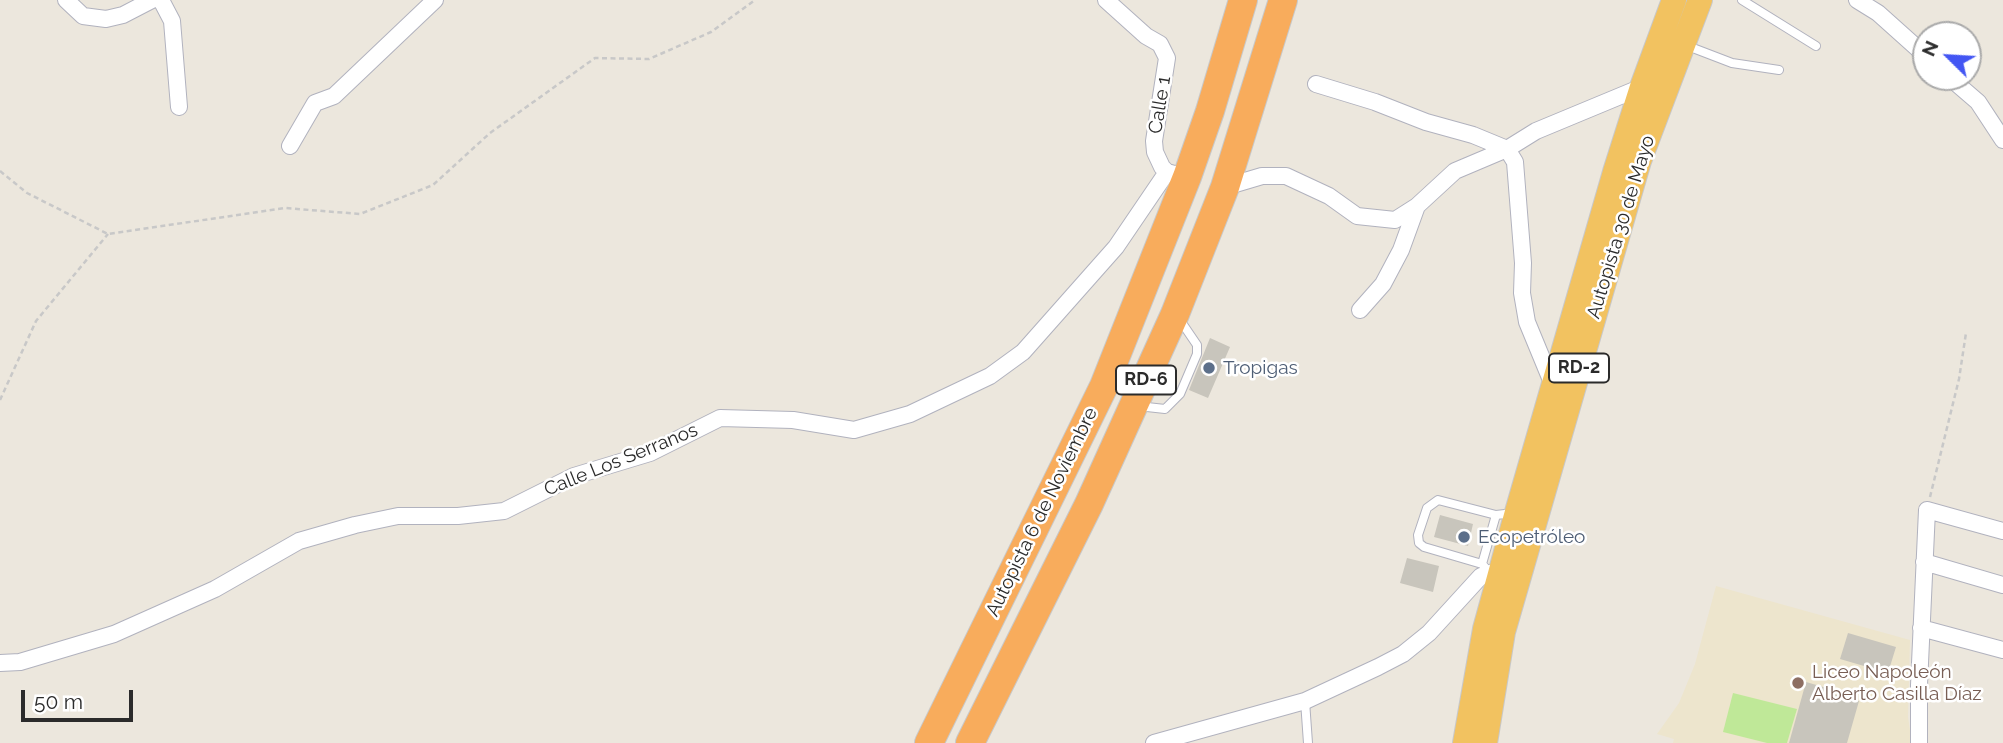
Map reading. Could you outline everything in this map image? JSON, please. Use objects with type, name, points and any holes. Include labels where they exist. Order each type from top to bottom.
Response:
[{"type":"highway","name":"Autopista 6 de Noviembre","points":[[929,743],[1104,386],[1177,175],[1210,111],[1243,0]]},
{"type":"highway","name":"Autopista 6 de Noviembre","points":[[970,743],[1135,405],[1175,314],[1225,187],[1283,0]]},
{"type":"highway","name":"Autopista 30 de Mayo","points":[[1465,743],[1485,629],[1490,570],[1506,514],[1553,385],[1642,86],[1674,0]]},
{"type":"highway","name":"Autopista 30 de Mayo","points":[[1485,743],[1503,632],[1639,161],[1700,0]]},
{"type":"street","points":[[66,0],[83,16],[106,19],[123,15],[152,0]]},
{"type":"street","points":[[161,0],[172,21],[178,107]]},
{"type":"street","points":[[290,146],[315,103],[334,96],[435,0]]},
{"type":"street","name":"Calle 1","points":[[1106,0],[1146,36],[1160,44],[1167,58],[1154,141],[1155,152],[1177,175]]},
{"type":"street","points":[[1857,0],[1878,13],[1912,43]]},
{"type":"street","points":[[1316,85],[1375,102],[1507,149],[1514,162],[1516,174],[1523,263],[1522,293],[1527,322],[1553,385]]},
{"type":"street","points":[[1225,187],[1262,176],[1286,176],[1329,196],[1357,216],[1395,220],[1417,206],[1455,171],[1507,149],[1536,131],[1642,86]]},
{"type":"street","points":[[1966,91],[1978,102],[2003,140]]},
{"type":"street","name":"Calle Los Serranos","points":[[0,663],[20,662],[114,634],[215,589],[299,541],[397,516],[458,516],[504,511],[574,476],[650,453],[720,418],[793,420],[854,430],[910,414],[990,376],[1023,352],[1177,175]]},
{"type":"street","points":[[1360,310],[1383,284],[1401,250],[1417,206]]},
{"type":"street","points":[[1919,743],[1927,510],[2003,531]]},
{"type":"street","points":[[1924,562],[2003,585]]},
{"type":"street","points":[[1154,743],[1306,701],[1404,654],[1429,633],[1481,576],[1490,570]]},
{"type":"street","points":[[1921,628],[2003,650]]},
{"type":"lane","points":[[1742,0],[1816,46]]},
{"type":"lane","points":[[1682,43],[1732,64],[1779,70]]},
{"type":"lane","points":[[1490,570],[1424,547],[1419,543],[1418,536],[1427,508],[1438,500],[1506,514]]},
{"type":"lane","points":[[1306,701],[1308,743]]},
{"type":"path","points":[[0,171],[27,193],[108,234],[285,208],[360,214],[433,185],[490,133],[595,58],[649,60],[711,32],[755,0]]},
{"type":"path","points":[[0,400],[36,321],[108,234]]},
{"type":"path","points":[[1927,510],[1959,379],[1966,333]]},
{"type":"shaded area","name":"Liceo Napoleón Alberto Casilla Díaz","points":[[1716,586],[1910,640],[1908,717],[1912,743],[1673,743],[1674,739],[1657,734],[1679,703],[1695,664]]},
{"type":"green space","points":[[1733,693],[1797,709],[1787,743],[1767,743],[1723,732]]},
{"type":"building","name":"Tropigas","points":[[1210,338],[1230,347],[1208,398],[1189,390]]},
{"type":"building","points":[[1440,515],[1473,524],[1468,546],[1434,537]]},
{"type":"building","points":[[1407,558],[1439,566],[1433,592],[1400,583]]},
{"type":"building","points":[[1848,633],[1896,647],[1888,673],[1840,659]]},
{"type":"building","points":[[1806,682],[1827,688],[1826,692],[1859,701],[1847,743],[1789,743]]},
{"type":"place","name":"Tropigas","points":[[1209,368]]},
{"type":"place","name":"Ecopetróleo","points":[[1464,537]]},
{"type":"place","name":"Liceo Napoleón Alberto Casilla Díaz","points":[[1798,683]]}]
